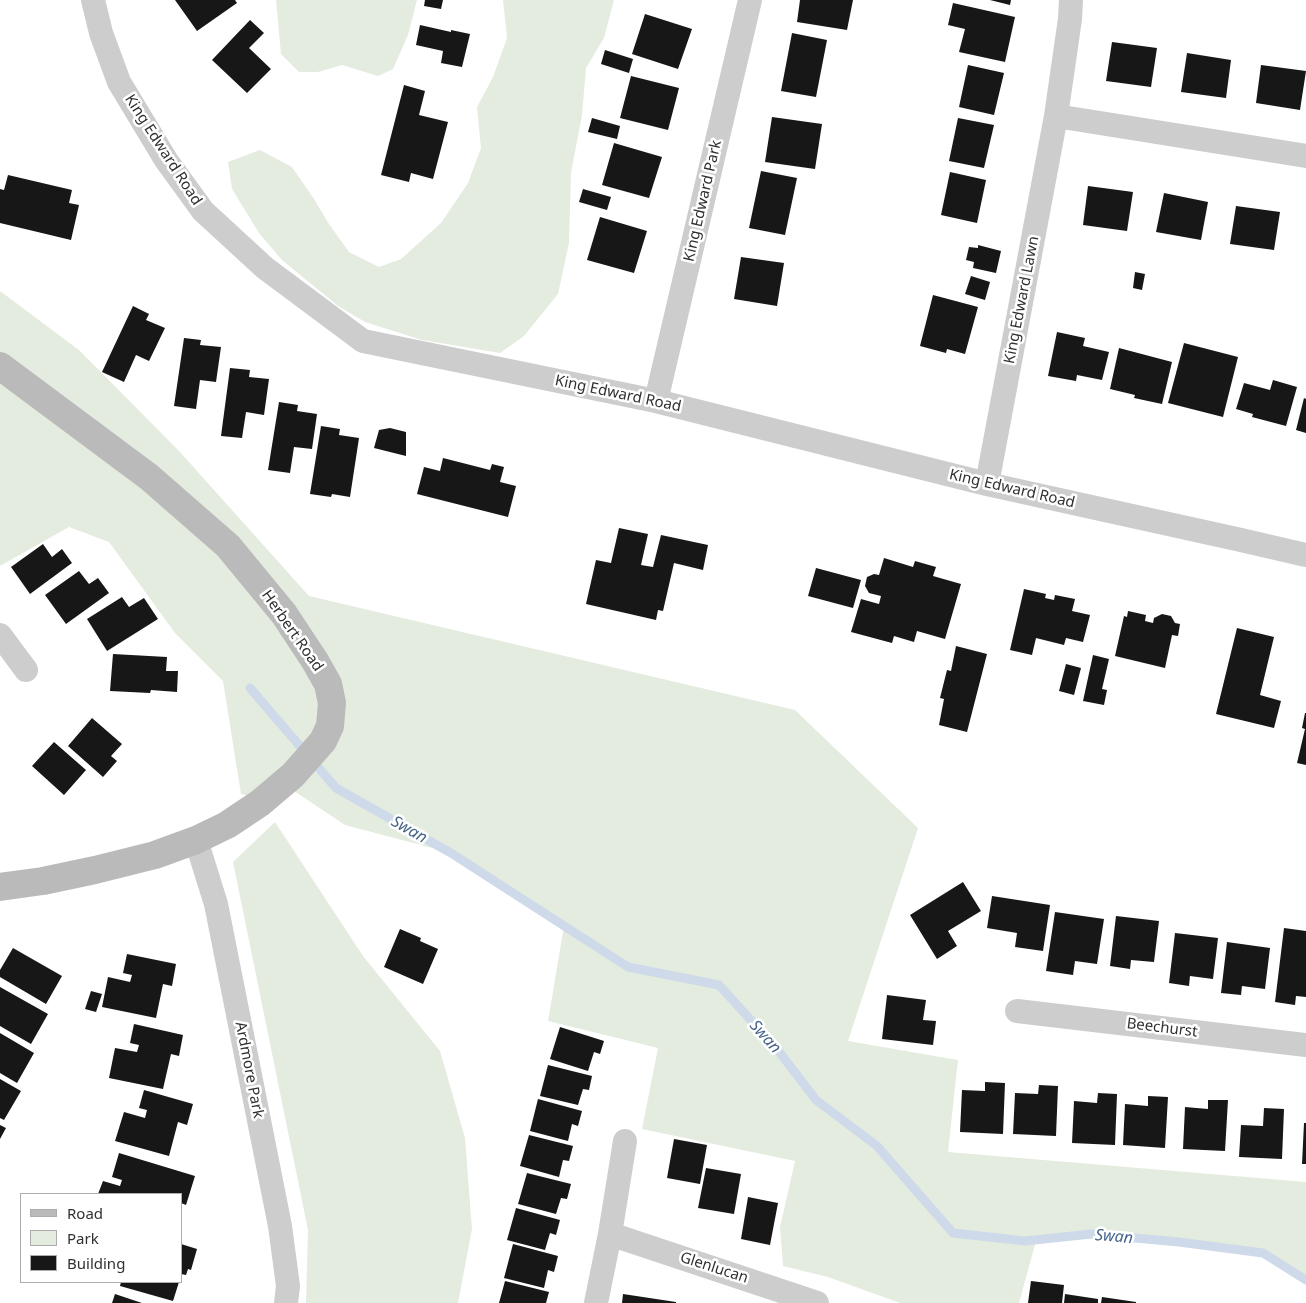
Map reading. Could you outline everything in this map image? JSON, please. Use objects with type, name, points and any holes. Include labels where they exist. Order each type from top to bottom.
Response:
[{"type":"street","name":"King Edward Road","points":[[93,0],[101,33],[120,82],[166,160],[203,211],[265,268],[363,341],[656,401],[987,484],[1306,555]]},
{"type":"street","name":"King Edward Park","points":[[656,401],[750,0]]},
{"type":"street","name":"King Edward Lawn","points":[[987,484],[1056,116],[1071,0]]},
{"type":"street","points":[[1056,116],[1306,156]]},
{"type":"street","name":"Herbert Road","points":[[0,366],[149,477],[228,546],[284,614],[328,684],[332,703],[330,726],[323,741],[293,775],[260,803],[227,824],[196,840],[155,855],[43,881],[0,887]]},
{"type":"street","points":[[0,635],[26,670]]},
{"type":"street","name":"Ardmore Park","points":[[196,840],[216,904],[278,1216],[288,1286],[286,1303]]},
{"type":"street","name":"Beechurst","points":[[1017,1011],[1306,1046]]},
{"type":"street","points":[[596,1303],[610,1234],[625,1141]]},
{"type":"street","name":"Glenlucan","points":[[610,1234],[817,1303]]},
{"type":"green space","points":[[276,0],[417,0],[408,35],[393,69],[378,76],[342,65],[318,72],[299,72],[281,54]]},
{"type":"green space","points":[[503,0],[614,0],[604,38],[586,68],[582,115],[571,173],[569,243],[558,294],[524,336],[500,353],[422,340],[365,322],[338,306],[282,260],[259,233],[232,189],[228,162],[260,150],[292,167],[349,252],[379,267],[401,259],[441,223],[468,183],[481,148],[477,107],[493,77],[507,38]]},
{"type":"green space","points":[[0,291],[79,350],[180,452],[309,596],[795,710],[918,828],[848,1041],[958,1060],[948,1152],[1306,1182],[1306,1280],[1263,1253],[1179,1242],[1091,1234],[1036,1241],[1019,1303],[900,1303],[828,1277],[783,1266],[780,1227],[795,1161],[642,1129],[658,1048],[548,1021],[564,926],[451,853],[345,825],[285,785],[275,801],[241,794],[223,681],[175,633],[109,542],[69,527],[0,566]]},
{"type":"green space","points":[[275,822],[363,956],[440,1051],[465,1138],[472,1229],[458,1303],[306,1303],[308,1230],[233,862]]},
{"type":"building","points":[[175,0],[235,0],[237,3],[197,31]]},
{"type":"building","points":[[425,0],[443,0],[441,9],[424,6]]},
{"type":"building","points":[[800,0],[853,0],[847,30],[797,22]]},
{"type":"building","points":[[990,0],[1011,0],[1010,5]]},
{"type":"building","points":[[953,3],[1015,17],[1005,62],[959,52],[965,29],[948,25]]},
{"type":"building","points":[[645,14],[692,29],[678,69],[632,54]]},
{"type":"building","points":[[250,20],[264,33],[249,48],[271,69],[247,93],[212,60]]},
{"type":"building","points":[[420,25],[470,34],[462,67],[441,63],[443,51],[416,45]]},
{"type":"building","points":[[792,33],[827,40],[816,97],[781,91]]},
{"type":"building","points":[[1112,42],[1157,48],[1151,87],[1106,81]]},
{"type":"building","points":[[605,50],[633,59],[629,73],[601,64]]},
{"type":"building","points":[[1187,53],[1231,60],[1226,98],[1181,92]]},
{"type":"building","points":[[968,65],[1004,73],[994,115],[959,107]]},
{"type":"building","points":[[1261,65],[1306,71],[1300,110],[1256,103]]},
{"type":"building","points":[[631,76],[679,88],[668,130],[620,118]]},
{"type":"building","points":[[404,85],[425,91],[419,115],[448,122],[433,179],[411,173],[409,182],[381,175]]},
{"type":"building","points":[[772,117],[822,124],[815,169],[765,162]]},
{"type":"building","points":[[592,118],[620,126],[617,139],[588,132]]},
{"type":"building","points":[[958,118],[994,125],[984,168],[949,161]]},
{"type":"building","points":[[614,143],[662,157],[649,198],[602,185]]},
{"type":"building","points":[[761,171],[797,178],[785,235],[749,228]]},
{"type":"building","points":[[950,172],[986,180],[977,223],[941,215]]},
{"type":"building","points":[[8,175],[72,190],[69,203],[79,205],[71,240],[0,223],[0,189],[4,190]]},
{"type":"building","points":[[1088,186],[1133,192],[1127,231],[1083,225]]},
{"type":"building","points":[[583,189],[611,197],[607,210],[579,202]]},
{"type":"building","points":[[1164,193],[1208,202],[1201,240],[1156,232]]},
{"type":"building","points":[[1236,206],[1280,212],[1274,250],[1230,244]]},
{"type":"building","points":[[600,217],[647,231],[634,273],[587,260]]},
{"type":"building","points":[[978,245],[1001,251],[996,273],[973,268],[974,262],[966,260],[969,247],[978,248]]},
{"type":"building","points":[[741,257],[784,263],[777,306],[734,299]]},
{"type":"building","points":[[1135,272],[1145,274],[1142,290],[1133,288]]},
{"type":"building","points":[[971,276],[990,282],[985,300],[965,294]]},
{"type":"building","points":[[933,295],[978,307],[965,354],[947,349],[946,353],[920,346]]},
{"type":"building","points":[[133,306],[149,314],[146,320],[165,328],[149,361],[136,355],[124,382],[102,372]]},
{"type":"building","points":[[1057,332],[1085,338],[1083,346],[1109,352],[1102,380],[1077,375],[1076,381],[1048,376]]},
{"type":"building","points":[[184,338],[201,340],[200,345],[221,347],[216,382],[200,380],[196,409],[174,406]]},
{"type":"building","points":[[1184,343],[1238,357],[1223,417],[1168,403]]},
{"type":"building","points":[[1119,348],[1172,362],[1162,404],[1134,398],[1135,395],[1110,389]]},
{"type":"building","points":[[230,368],[250,370],[249,377],[269,379],[264,415],[246,412],[242,438],[221,436]]},
{"type":"building","points":[[1273,380],[1297,387],[1286,426],[1252,417],[1253,414],[1236,409],[1244,383],[1270,390]]},
{"type":"building","points":[[1304,398],[1306,399],[1306,433],[1296,430]]},
{"type":"building","points":[[279,402],[298,405],[297,411],[317,414],[312,449],[294,447],[290,473],[268,470]]},
{"type":"building","points":[[321,426],[340,429],[339,435],[359,438],[350,497],[332,494],[331,497],[310,494]]},
{"type":"building","points":[[390,428],[406,432],[406,456],[374,448],[379,430]]},
{"type":"building","points":[[443,458],[490,470],[492,464],[504,467],[500,482],[516,486],[508,517],[417,494],[424,467],[440,471]]},
{"type":"building","points":[[619,528],[648,534],[641,565],[653,567],[661,535],[708,545],[703,570],[674,563],[663,611],[658,610],[656,620],[586,604],[596,560],[611,563]]},
{"type":"building","points":[[43,544],[52,557],[62,549],[72,563],[30,594],[11,567]]},
{"type":"building","points":[[884,558],[913,567],[915,561],[936,567],[933,576],[961,584],[945,639],[917,631],[914,642],[894,636],[892,643],[851,632],[861,599],[879,604],[881,596],[869,593],[865,586],[867,577],[874,574],[879,575]]},
{"type":"building","points":[[816,568],[861,580],[853,608],[808,596]]},
{"type":"building","points":[[79,571],[89,584],[98,578],[109,593],[66,624],[45,595]]},
{"type":"building","points":[[1024,589],[1046,594],[1045,598],[1054,600],[1055,595],[1075,599],[1072,611],[1090,615],[1083,642],[1066,638],[1064,645],[1036,638],[1032,655],[1010,650]]},
{"type":"building","points":[[122,597],[129,607],[144,598],[158,619],[107,651],[87,619]]},
{"type":"building","points":[[1128,611],[1146,615],[1145,621],[1153,623],[1154,618],[1162,614],[1171,616],[1175,623],[1180,624],[1178,636],[1172,635],[1165,668],[1115,656],[1124,616],[1127,617]]},
{"type":"building","points":[[1237,628],[1274,637],[1260,695],[1281,701],[1274,728],[1216,714]]},
{"type":"building","points":[[956,646],[987,654],[967,732],[939,725],[944,699],[940,698],[947,670],[951,671]]},
{"type":"building","points":[[113,654],[167,657],[166,671],[178,671],[177,692],[151,690],[150,693],[110,691]]},
{"type":"building","points":[[1093,655],[1109,659],[1102,689],[1107,690],[1104,705],[1083,701]]},
{"type":"building","points":[[1066,664],[1081,668],[1074,695],[1059,691]]},
{"type":"building","points":[[1305,713],[1306,765],[1297,763],[1305,729],[1302,728]]},
{"type":"building","points":[[92,718],[122,744],[111,756],[117,761],[103,777],[68,746]]},
{"type":"building","points":[[54,742],[86,770],[64,795],[32,766]]},
{"type":"building","points":[[963,882],[981,911],[948,931],[957,946],[937,959],[910,915]]},
{"type":"building","points":[[992,896],[1050,905],[1043,951],[1015,947],[1017,933],[987,928]]},
{"type":"building","points":[[1055,912],[1104,919],[1097,964],[1075,961],[1073,975],[1046,971]]},
{"type":"building","points":[[1116,916],[1159,921],[1154,962],[1131,960],[1130,969],[1110,966]]},
{"type":"building","points":[[1284,928],[1306,931],[1306,997],[1296,996],[1295,1005],[1275,1002]]},
{"type":"building","points":[[400,929],[421,938],[420,941],[438,949],[423,984],[384,967]]},
{"type":"building","points":[[1175,933],[1218,938],[1213,979],[1190,976],[1189,986],[1169,983]]},
{"type":"building","points":[[1227,942],[1270,948],[1265,989],[1242,986],[1241,995],[1221,993]]},
{"type":"building","points":[[13,948],[62,976],[46,1004],[0,977],[0,970]]},
{"type":"building","points":[[127,954],[176,964],[172,986],[163,984],[156,1018],[102,1007],[108,977],[130,982],[132,975],[123,973]]},
{"type":"building","points":[[0,987],[48,1014],[31,1044],[0,1026]]},
{"type":"building","points":[[91,991],[102,994],[96,1012],[85,1009]]},
{"type":"building","points":[[887,995],[926,1000],[923,1020],[936,1021],[933,1045],[882,1039]]},
{"type":"building","points":[[134,1024],[183,1035],[179,1056],[171,1054],[163,1089],[109,1078],[115,1048],[137,1052],[139,1045],[130,1043]]},
{"type":"building","points":[[560,1027],[604,1041],[600,1054],[594,1052],[588,1071],[550,1059]]},
{"type":"building","points":[[0,1033],[34,1053],[17,1083],[0,1073]]},
{"type":"building","points":[[548,1065],[592,1076],[589,1090],[583,1089],[578,1105],[540,1096]]},
{"type":"building","points":[[0,1079],[21,1091],[4,1120],[0,1118]]},
{"type":"building","points":[[985,1082],[1005,1083],[1003,1134],[960,1132],[962,1090],[985,1091]]},
{"type":"building","points":[[1039,1085],[1058,1086],[1056,1136],[1013,1134],[1015,1093],[1038,1094]]},
{"type":"building","points":[[144,1090],[193,1104],[187,1125],[178,1122],[169,1156],[115,1141],[124,1112],[145,1118],[147,1110],[139,1108]]},
{"type":"building","points":[[1098,1093],[1117,1094],[1115,1145],[1072,1143],[1074,1101],[1097,1103]]},
{"type":"building","points":[[1148,1096],[1168,1097],[1165,1148],[1123,1145],[1125,1104],[1148,1106]]},
{"type":"building","points":[[538,1099],[582,1111],[578,1126],[572,1124],[568,1141],[530,1131]]},
{"type":"building","points":[[1208,1100],[1228,1100],[1225,1151],[1183,1149],[1185,1107],[1208,1109]]},
{"type":"building","points":[[1264,1108],[1284,1109],[1282,1159],[1239,1157],[1241,1125],[1263,1126]]},
{"type":"building","points":[[1304,1123],[1306,1123],[1306,1164],[1302,1164]]},
{"type":"building","points":[[0,1125],[6,1128],[0,1139]]},
{"type":"building","points":[[529,1135],[573,1146],[569,1161],[563,1160],[559,1177],[520,1166]]},
{"type":"building","points":[[674,1139],[707,1145],[700,1184],[667,1178]]},
{"type":"building","points":[[119,1153],[195,1176],[186,1205],[182,1203],[182,1193],[98,1193],[103,1181],[120,1186],[122,1180],[112,1177]]},
{"type":"building","points":[[706,1168],[741,1174],[734,1214],[698,1208]]},
{"type":"building","points":[[527,1173],[571,1184],[567,1199],[561,1198],[556,1214],[518,1204]]},
{"type":"building","points":[[748,1197],[778,1203],[770,1245],[741,1239]]},
{"type":"building","points":[[516,1208],[560,1220],[556,1235],[550,1233],[545,1250],[507,1240]]},
{"type":"building","points":[[182,1244],[197,1249],[191,1270],[188,1269],[186,1275],[182,1274]]},
{"type":"building","points":[[513,1244],[558,1256],[554,1272],[548,1270],[544,1288],[504,1278]]},
{"type":"building","points":[[505,1281],[549,1292],[546,1303],[499,1303]]},
{"type":"building","points":[[1031,1281],[1064,1285],[1062,1303],[1028,1303]]},
{"type":"building","points":[[121,1283],[179,1283],[173,1301],[120,1286]]},
{"type":"building","points":[[115,1294],[142,1303],[112,1303]]},
{"type":"building","points":[[623,1294],[676,1302],[676,1303],[622,1303]]},
{"type":"building","points":[[1065,1294],[1098,1299],[1098,1303],[1064,1303]]},
{"type":"building","points":[[1102,1297],[1136,1302],[1136,1303],[1101,1303]]},
{"type":"waterway","name":"Swan","points":[[250,688],[336,788],[451,853],[628,967],[719,985],[777,1049],[816,1100],[877,1146],[953,1233],[1025,1241],[1091,1234],[1179,1242],[1263,1253],[1306,1280]]}]
